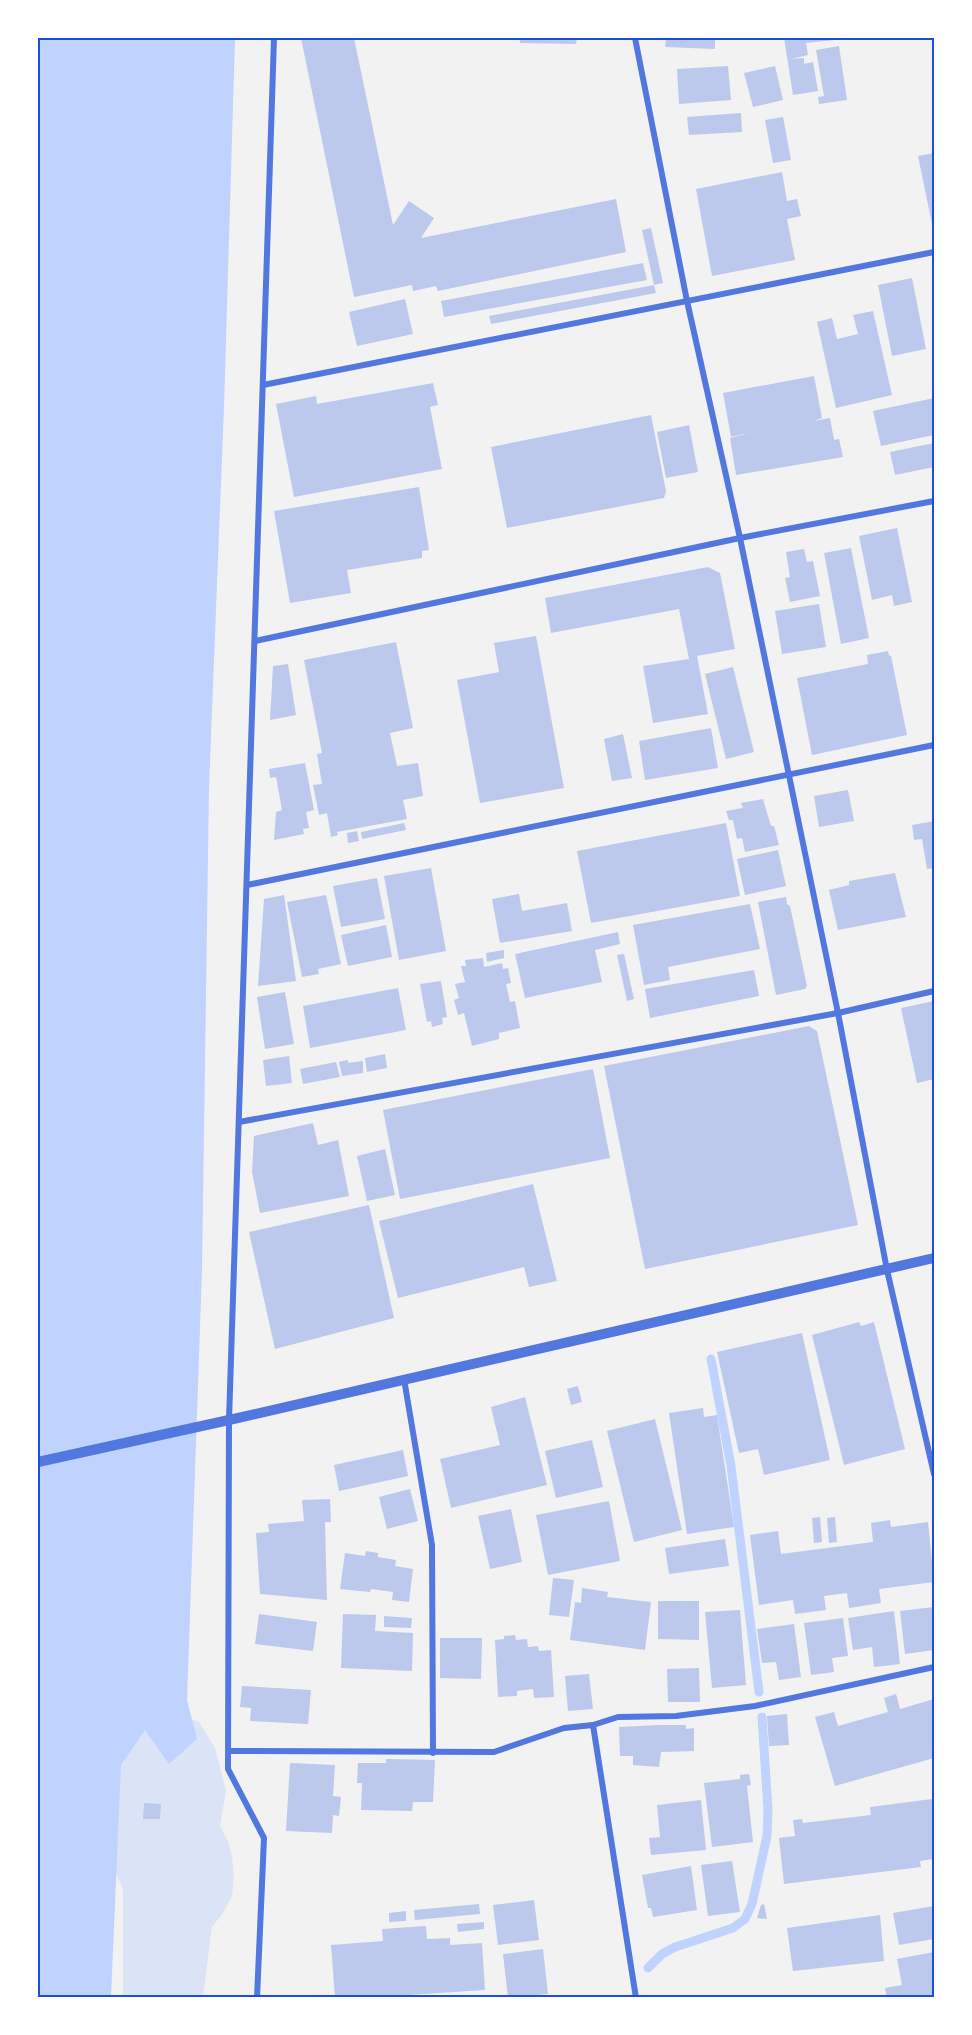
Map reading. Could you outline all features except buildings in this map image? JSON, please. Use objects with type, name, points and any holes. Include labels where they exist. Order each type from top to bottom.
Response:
[{"type":"street","points":[[257,1998],[264,1838],[228,1769],[230,1420],[274,38]]},
{"type":"street","points":[[635,38],[687,302],[740,538],[838,1012],[887,1270],[934,1474]]},
{"type":"street","points":[[263,385],[934,252]]},
{"type":"street","points":[[255,640],[740,538],[934,501]]},
{"type":"street","points":[[247,885],[934,745]]},
{"type":"street","points":[[239,1122],[838,1012],[934,991]]},
{"type":"street","points":[[38,1462],[934,1258]]},
{"type":"street","points":[[404,1379],[432,1545],[433,1753]]},
{"type":"street","points":[[229,1751],[494,1752],[564,1728],[593,1725],[618,1717],[676,1716],[755,1706],[934,1667]]},
{"type":"street","points":[[593,1725],[636,1998]]},
{"type":"shaded area","points":[[169,1711],[199,1722],[215,1748],[226,1791],[220,1826],[228,1841],[232,1856],[234,1878],[232,1896],[212,1927],[203,1997],[123,1997],[123,1890],[101,1837],[122,1744]]},
{"type":"water","points":[[38,38],[235,38],[224,407],[209,787],[202,1270],[187,1700],[197,1739],[169,1764],[145,1730],[121,1765],[111,1997],[38,1998]]},
{"type":"waterway","points":[[711,1359],[731,1466],[759,1692]]},
{"type":"waterway","points":[[648,1968],[662,1954],[675,1947],[733,1928],[745,1919],[752,1904],[767,1836],[768,1810],[762,1717]]}]
